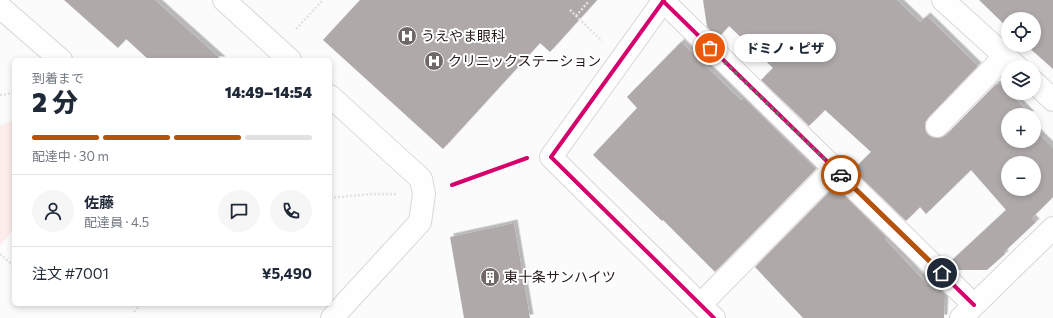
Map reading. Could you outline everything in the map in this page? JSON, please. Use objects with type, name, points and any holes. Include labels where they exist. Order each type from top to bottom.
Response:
[{"type":"street","points":[[224,0],[288,58]]},
{"type":"street","points":[[943,0],[1009,60]]},
{"type":"street","points":[[834,169],[707,311],[551,157],[664,1],[834,169],[968,311],[1053,228]]},
{"type":"street","points":[[0,7],[59,58]]},
{"type":"street","points":[[937,126],[1001,71]]},
{"type":"street","points":[[1041,88],[1052,98]]},
{"type":"street","points":[[332,98],[421,179],[424,194],[420,222],[332,318]]},
{"type":"path","points":[[296,30],[323,0]]},
{"type":"path","points":[[576,16],[589,1]]},
{"type":"path","points":[[570,10],[607,46]]},
{"type":"path","points":[[0,95],[12,92]]},
{"type":"path","points":[[452,185],[526,158]]},
{"type":"path","points":[[332,198],[371,194],[399,194]]},
{"type":"path","points":[[0,254],[12,264]]},
{"type":"path","points":[[134,312],[139,306]]},
{"type":"shaded area","points":[[12,121],[12,231],[0,245],[0,126]]},
{"type":"building","points":[[64,0],[155,0],[220,58],[147,58],[126,39],[118,48]]},
{"type":"building","points":[[360,0],[597,0],[550,52],[540,43],[443,149],[323,40]]},
{"type":"building","points":[[703,0],[897,0],[920,22],[927,16],[978,66],[928,118],[925,123],[925,130],[928,135],[934,138],[941,138],[946,135],[996,84],[997,85],[1000,83],[1001,100],[1017,100],[1024,108],[1001,108],[1001,148],[1041,148],[1041,136],[1053,148],[1053,197],[1032,218],[1036,222],[987,270],[956,270],[949,263],[1006,210],[971,170],[926,214],[920,207],[906,221],[853,170],[871,152],[825,110],[809,126],[761,80],[773,68],[729,26],[718,38],[707,27]]},
{"type":"building","points":[[979,0],[1053,0],[1053,69],[1034,52],[1041,52],[1041,12],[1001,12],[1001,21]]},
{"type":"building","points":[[681,42],[741,100],[744,98],[816,169],[715,272],[663,220],[662,221],[593,155],[637,108],[627,97]]},
{"type":"building","points":[[834,187],[836,187],[887,238],[885,239],[927,284],[931,280],[945,294],[944,318],[803,318],[755,267]]},
{"type":"building","name":"東十条サンハイツ","points":[[514,223],[530,318],[464,318],[450,237]]},
{"type":"cycle path","points":[[664,0],[551,157],[714,318]]},
{"type":"cycle path","points":[[663,1],[974,305]]},
{"type":"cycle path","points":[[452,185],[527,158]]},
{"type":"way so far","points":[[710,48],[841,175]]},
{"type":"place","name":"うえやま眼科","points":[[407,36]]},
{"type":"place","name":"ドミノ・ピザ","points":[[710,48]]},
{"type":"place","name":"クリニックステーション","points":[[434,61]]},
{"type":"place","name":"東十条サンハイツ","points":[[490,277]]},
{"type":"route","points":[[841,175],[942,273]]}]
